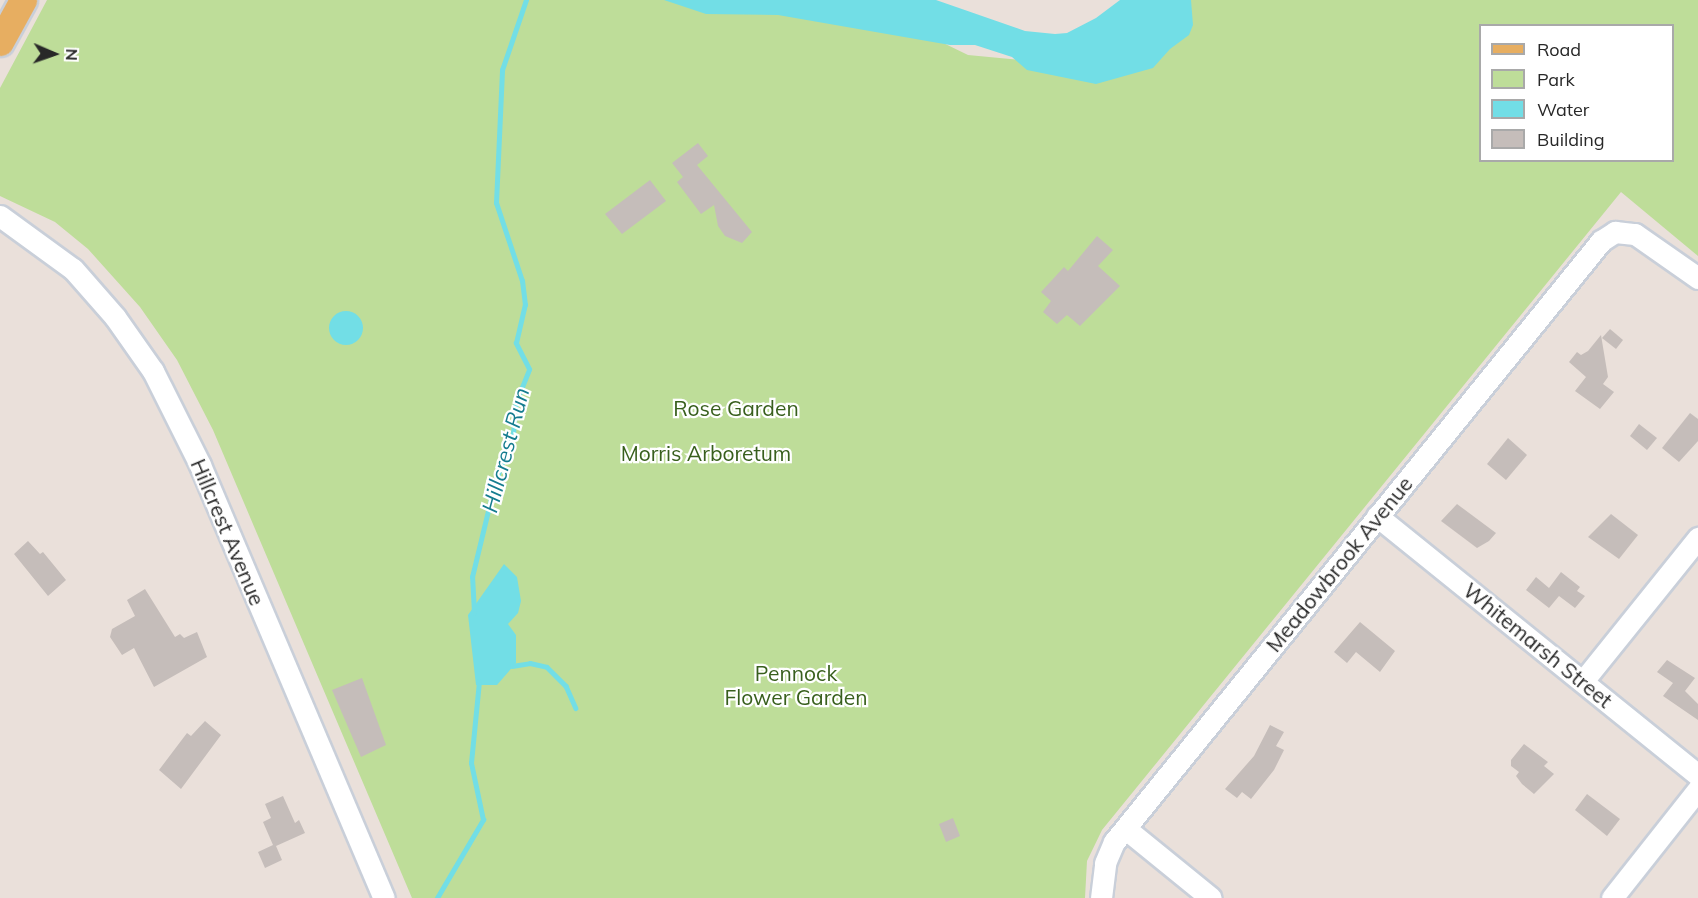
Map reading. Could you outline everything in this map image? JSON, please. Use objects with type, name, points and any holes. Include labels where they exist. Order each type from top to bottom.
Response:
[{"type":"main road","points":[[0,42],[24,0]]},
{"type":"street","name":"Hillcrest Avenue","points":[[0,216],[73,269],[115,317],[153,371],[191,445],[384,898]]},
{"type":"street","name":"Meadowbrook Avenue","points":[[1101,898],[1107,853],[1601,241],[1615,232],[1635,234],[1698,278]]},
{"type":"street","name":"Whitemarsh Street","points":[[1377,516],[1698,775]]},
{"type":"street","points":[[1583,681],[1698,538]]},
{"type":"street","points":[[1612,898],[1698,789]]},
{"type":"street","points":[[1126,829],[1211,898]]},
{"type":"green space","name":"Morris Arboretum","points":[[47,0],[719,0],[869,7],[968,55],[1061,64],[1166,0],[1698,0],[1698,256],[1621,192],[1102,830],[1087,861],[1085,898],[412,898],[213,430],[177,360],[140,307],[88,249],[55,222],[0,196],[0,88]]},
{"type":"water","points":[[664,0],[936,0],[1025,31],[1055,34],[1067,33],[1096,18],[1120,0],[1191,0],[1193,25],[1189,35],[1170,49],[1153,68],[1096,84],[1027,70],[1012,57],[975,45],[950,45],[778,15],[706,14]]},
{"type":"water","points":[[346,311],[358,316],[363,328],[358,340],[346,345],[334,340],[329,328],[334,316]]},
{"type":"water","points":[[504,564],[517,577],[521,601],[518,613],[508,624],[516,635],[516,663],[497,685],[476,685],[468,615]]},
{"type":"building","points":[[698,143],[708,156],[697,165],[752,232],[742,243],[725,236],[718,226],[714,205],[701,214],[677,182],[683,177],[672,163]]},
{"type":"building","points":[[650,180],[666,201],[622,234],[605,214]]},
{"type":"building","points":[[1097,236],[1113,250],[1098,266],[1120,286],[1080,326],[1067,315],[1057,324],[1043,312],[1051,301],[1041,292],[1064,267],[1068,271]]},
{"type":"building","points":[[1610,329],[1623,340],[1616,349],[1602,338]]},
{"type":"building","points":[[1601,335],[1608,377],[1603,384],[1614,392],[1600,409],[1575,391],[1586,377],[1569,362],[1577,352],[1581,355],[1588,351]]},
{"type":"building","points":[[1690,413],[1698,419],[1698,441],[1679,462],[1662,448]]},
{"type":"building","points":[[1639,424],[1657,438],[1647,450],[1630,436]]},
{"type":"building","points":[[1508,438],[1527,455],[1506,480],[1487,464]]},
{"type":"building","points":[[1457,504],[1496,533],[1489,541],[1477,548],[1441,521]]},
{"type":"building","points":[[1611,514],[1638,535],[1619,559],[1588,537]]},
{"type":"building","points":[[28,541],[40,554],[43,552],[66,580],[48,596],[14,554]]},
{"type":"building","points":[[1561,572],[1580,587],[1577,591],[1585,596],[1575,608],[1559,596],[1549,608],[1526,590],[1536,577],[1549,588]]},
{"type":"building","points":[[145,589],[175,637],[180,634],[184,638],[197,632],[207,657],[154,687],[134,648],[122,655],[110,637],[112,629],[135,616],[127,600]]},
{"type":"building","points":[[1360,622],[1395,651],[1380,672],[1356,652],[1347,663],[1334,652]]},
{"type":"building","points":[[1667,660],[1695,678],[1685,691],[1698,704],[1698,720],[1663,696],[1673,683],[1657,672]]},
{"type":"building","points":[[362,678],[386,745],[361,757],[332,690]]},
{"type":"building","points":[[205,721],[221,735],[181,789],[159,770],[187,733],[191,736]]},
{"type":"building","points":[[1270,725],[1284,732],[1276,746],[1284,750],[1274,770],[1251,799],[1242,792],[1237,798],[1225,789],[1254,756]]},
{"type":"building","points":[[1524,744],[1548,762],[1544,766],[1554,774],[1534,794],[1522,784],[1516,776],[1519,772],[1511,766],[1511,760]]},
{"type":"building","points":[[1587,794],[1620,819],[1607,836],[1575,810]]},
{"type":"building","points":[[283,796],[295,823],[299,820],[305,833],[276,846],[282,860],[265,868],[258,852],[273,845],[263,822],[271,818],[265,804]]},
{"type":"building","points":[[953,818],[960,836],[946,842],[939,824]]},
{"type":"waterway","name":"Hillcrest Run","points":[[474,613],[472,577],[495,482],[513,434],[516,402],[529,369],[516,343],[525,305],[522,281],[496,203],[502,70],[526,0]]},
{"type":"waterway","points":[[512,666],[530,663],[547,667],[566,686],[576,708]]},
{"type":"waterway","name":"Hillcrest Run","points":[[437,898],[483,820],[471,763],[479,681]]},
{"type":"park label","name":"Rose Garden","points":[[736,408]]},
{"type":"park label","name":"Pennock Flower Garden","points":[[796,685]]}]
